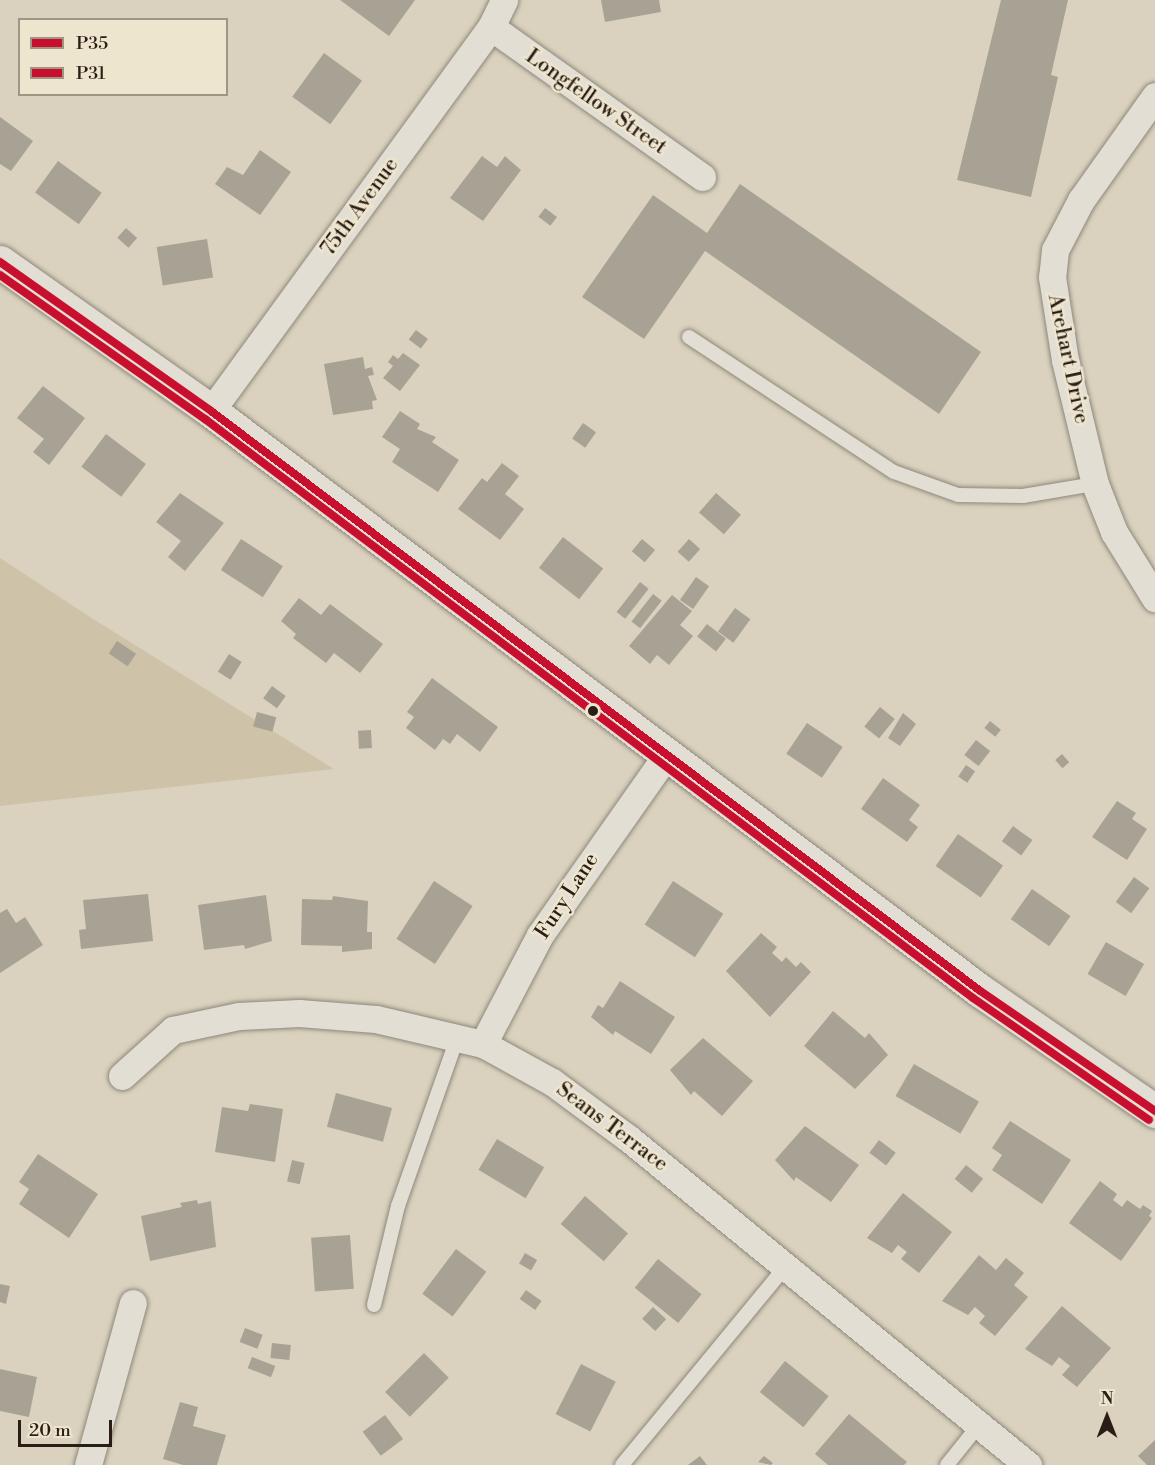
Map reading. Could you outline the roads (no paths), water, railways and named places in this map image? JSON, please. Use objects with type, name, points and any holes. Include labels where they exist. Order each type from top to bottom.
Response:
[{"type":"street","name":"75th Avenue","points":[[211,411],[491,27],[504,0]]},
{"type":"street","name":"Longfellow Street","points":[[491,27],[702,177]]},
{"type":"street","name":"Arehart Drive","points":[[1155,96],[1081,200],[1053,262],[1053,300],[1095,483],[1114,532],[1155,598]]},
{"type":"street","points":[[0,262],[211,411],[979,990],[1155,1111]]},
{"type":"street","name":"Fury Lane","points":[[470,1041],[540,935],[666,756]]},
{"type":"street","name":"Seans Terrace","points":[[122,1076],[173,1030],[239,1016],[299,1013],[376,1019],[470,1041],[552,1082],[719,1209],[1028,1465]]},
{"type":"street","points":[[88,1465],[133,1303]]},
{"type":"lane","points":[[689,337],[894,472],[958,495],[1023,496],[1095,483]]},
{"type":"lane","points":[[374,1305],[398,1206],[470,1041]]},
{"type":"lane","points":[[622,1465],[786,1266]]},
{"type":"lane","points":[[947,1465],[979,1425]]}]
